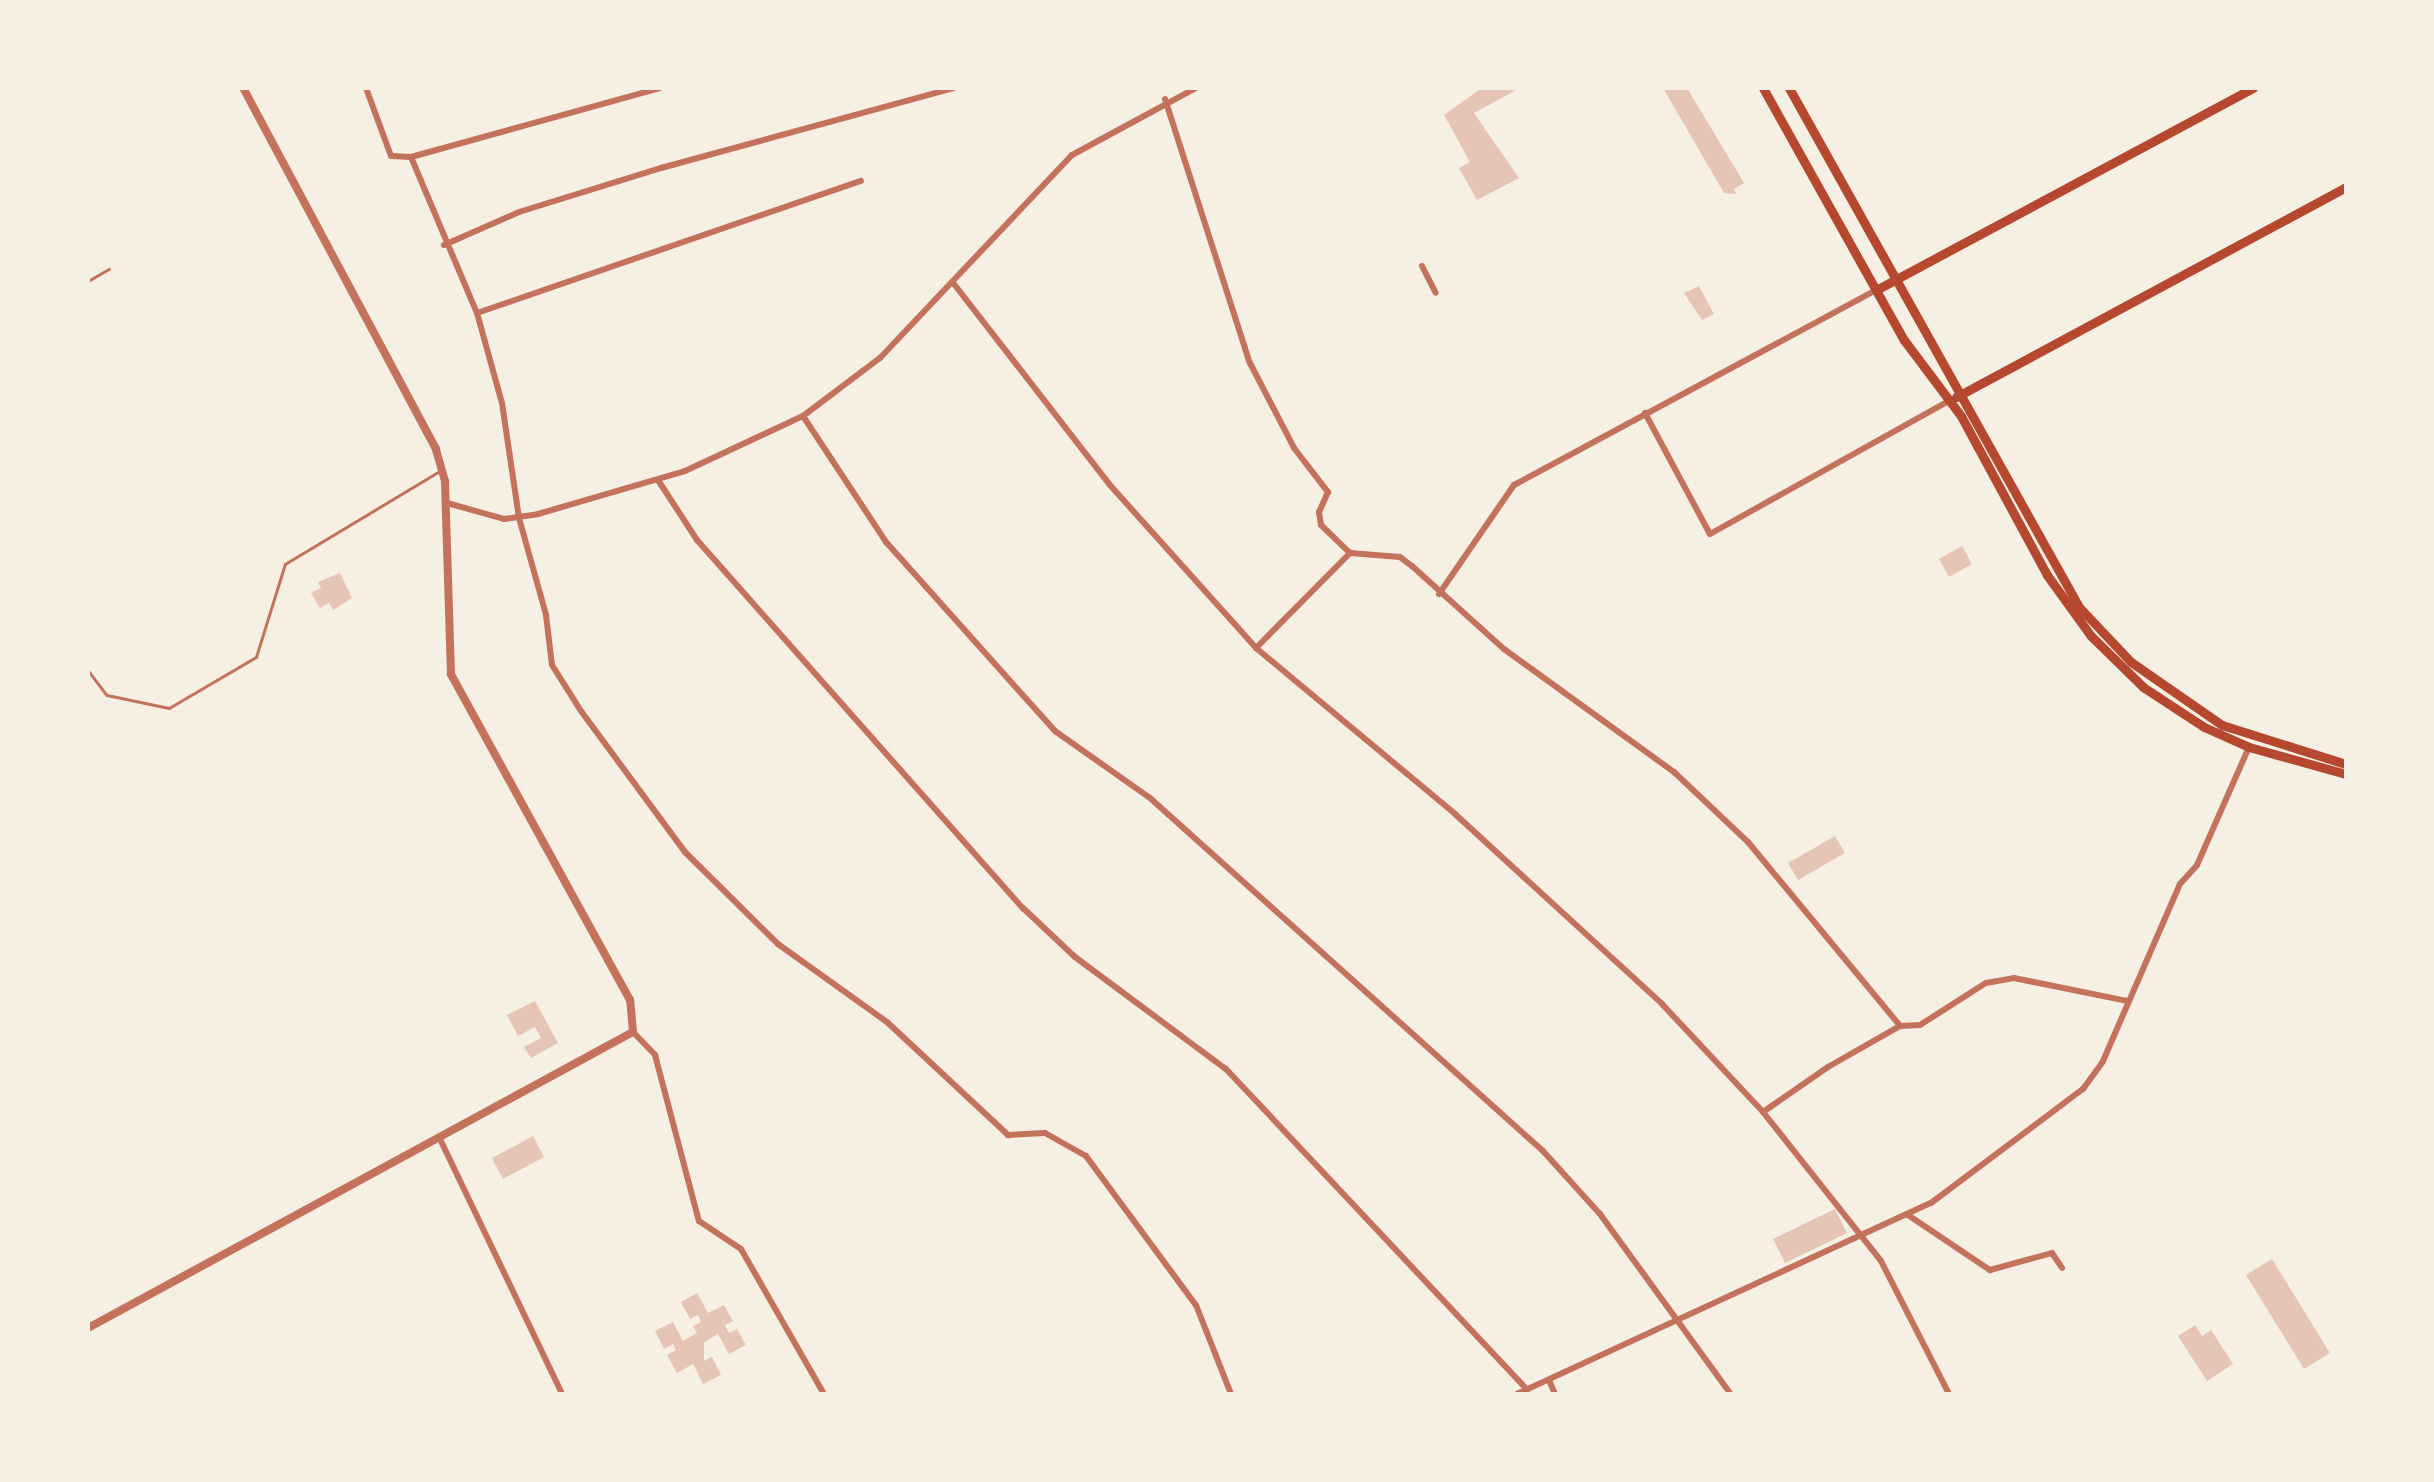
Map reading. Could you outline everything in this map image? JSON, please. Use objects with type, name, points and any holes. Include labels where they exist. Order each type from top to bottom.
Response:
[{"type":"main road","points":[[1763,88],[1876,290],[1950,401],[2047,575],[2090,636],[2142,687],[2249,747],[2346,774]]},
{"type":"main road","points":[[1790,88],[2072,595],[2131,662],[2229,728],[2346,764]]},
{"type":"main road","points":[[1876,290],[2253,88]]},
{"type":"main road","points":[[1950,401],[2346,188]]},
{"type":"street","points":[[243,88],[444,468],[451,674],[630,1000],[633,1032],[655,1055],[700,1221],[741,1248],[808,1373],[824,1394]]},
{"type":"street","points":[[366,88],[391,156],[411,157],[660,88]]},
{"type":"street","points":[[444,245],[519,212],[661,168],[953,88]]},
{"type":"street","points":[[446,503],[519,518],[658,480],[803,416],[838,395],[954,284],[1072,155],[1165,100],[1196,88]]},
{"type":"street","points":[[1165,100],[1250,362],[1294,448],[1328,492],[1319,522],[1350,553],[1400,557],[1504,649],[1627,735],[1723,817],[1843,950],[1900,1026]]},
{"type":"street","points":[[411,157],[444,245],[478,313],[502,403],[519,518],[546,615],[552,665],[685,852],[778,944],[887,1022],[1008,1135],[1045,1133],[1086,1156],[1196,1305],[1230,1394]]},
{"type":"street","points":[[478,313],[861,181]]},
{"type":"street","points":[[1422,266],[1436,293]]},
{"type":"street","points":[[954,284],[1109,484],[1256,648],[1482,838],[1662,1004],[1762,1112],[1864,1239],[1920,1330],[1949,1394]]},
{"type":"street","points":[[1439,594],[1514,484],[1876,290]]},
{"type":"street","points":[[1645,413],[1710,534],[1950,401]]},
{"type":"street","points":[[803,416],[886,542],[1055,731],[1150,798],[1529,1138],[1600,1214],[1731,1394]]},
{"type":"street","points":[[658,480],[697,540],[1023,908],[1075,957],[1226,1069],[1528,1390]]},
{"type":"street","points":[[1256,648],[1350,553]]},
{"type":"street","points":[[1517,1394],[1677,1317],[1864,1239],[1908,1215],[2083,1089],[2103,1061],[2127,1001],[2249,747]]},
{"type":"street","points":[[1762,1112],[1900,1026],[1920,1025],[1986,983],[2014,978],[2127,1001]]},
{"type":"street","points":[[88,1328],[633,1032]]},
{"type":"street","points":[[440,1139],[562,1394]]},
{"type":"street","points":[[1908,1215],[1990,1270],[2052,1253],[2062,1268]]},
{"type":"street","points":[[1549,1380],[1555,1394]]},
{"type":"lane","points":[[211,88],[230,88]]},
{"type":"lane","points":[[88,281],[109,269]]},
{"type":"lane","points":[[88,670],[107,695],[169,708],[256,657],[285,564],[444,468]]},
{"type":"building","points":[[1482,88],[1520,88],[1474,113],[1519,178],[1477,200],[1459,168],[1470,162],[1444,115]]},
{"type":"building","points":[[1663,88],[1687,88],[1744,183],[1734,189],[1736,194],[1724,193]]},
{"type":"building","points":[[1699,286],[1714,314],[1702,320],[1684,293]]},
{"type":"building","points":[[1962,546],[1972,564],[1949,577],[1939,559]]},
{"type":"building","points":[[340,573],[352,598],[333,610],[329,603],[320,608],[311,593],[321,588],[318,582]]},
{"type":"building","points":[[1835,836],[1845,853],[1798,880],[1788,863]]},
{"type":"building","points":[[535,1001],[558,1043],[531,1058],[524,1047],[541,1038],[535,1027],[518,1036],[507,1015]]},
{"type":"building","points":[[533,1136],[544,1157],[503,1179],[492,1158]]},
{"type":"building","points":[[1835,1209],[1847,1233],[1785,1263],[1773,1239]]},
{"type":"building","points":[[2272,1259],[2330,1353],[2304,1369],[2246,1275]]},
{"type":"building","points":[[697,1293],[708,1313],[724,1305],[733,1321],[725,1325],[729,1333],[737,1329],[746,1345],[729,1354],[718,1334],[704,1342],[704,1361],[712,1357],[721,1375],[703,1384],[693,1364],[677,1373],[667,1355],[676,1350],[673,1344],[664,1349],[655,1331],[673,1322],[683,1341],[697,1333],[693,1326],[701,1322],[698,1315],[690,1319],[681,1302]]},
{"type":"building","points":[[2195,1325],[2202,1336],[2211,1330],[2233,1364],[2207,1381],[2178,1336]]}]
